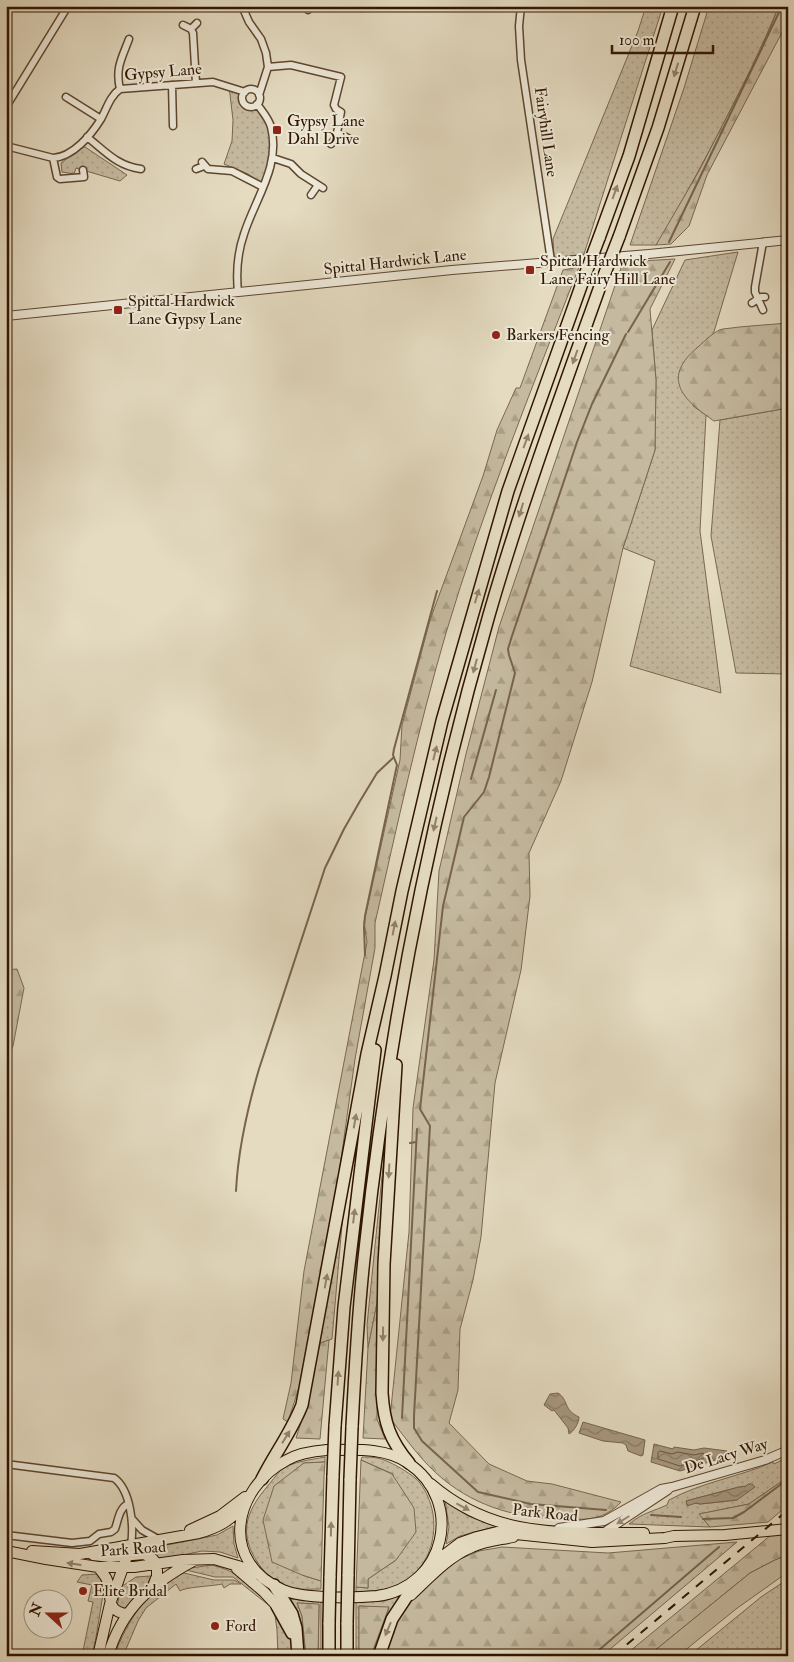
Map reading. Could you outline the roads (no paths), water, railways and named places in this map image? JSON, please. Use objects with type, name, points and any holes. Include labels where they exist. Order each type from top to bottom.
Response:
[{"type":"highway","points":[[262,1479],[274,1455],[294,1426],[302,1404],[367,1054],[402,891],[442,721],[508,491],[628,156],[673,6]]},
{"type":"highway","points":[[347,1656],[352,1428],[357,1332],[364,1252],[378,1137],[402,983],[436,821],[489,615],[531,480],[658,128],[695,6]]},
{"type":"highway","points":[[329,1656],[335,1426],[346,1287],[359,1171],[385,976]]},
{"type":"highway","points":[[402,983],[384,1264],[382,1393],[383,1412],[388,1430],[395,1444],[409,1463]]},
{"type":"highway","points":[[379,1656],[388,1628],[419,1578]]},
{"type":"highway","points":[[274,1586],[292,1614],[296,1628],[298,1652]]},
{"type":"highway","points":[[277,1606],[287,1623],[298,1652]]},
{"type":"main road","points":[[370,1451],[392,1455],[409,1463],[424,1478],[435,1496],[442,1514],[441,1541],[430,1566],[419,1578],[398,1590],[364,1597],[295,1594],[274,1586],[261,1576],[247,1558],[241,1541],[240,1523],[244,1504],[262,1479],[286,1460],[305,1452],[370,1451]]},
{"type":"main road","name":"Park Road","points":[[424,1478],[448,1498],[466,1509],[525,1533],[542,1531],[666,1534],[674,1536]]},
{"type":"main road","points":[[180,1535],[220,1516],[253,1491]]},
{"type":"main road","name":"Park Road","points":[[6,1550],[80,1554],[214,1529],[232,1517],[244,1504]]},
{"type":"main road","name":"Park Road","points":[[430,1566],[452,1548],[477,1537],[497,1532],[525,1533],[592,1542],[674,1536],[725,1535],[788,1529]]},
{"type":"main road","points":[[402,1603],[441,1568],[470,1548],[482,1543],[525,1533]]},
{"type":"main road","points":[[98,1656],[110,1604],[131,1545]]},
{"type":"main road","name":"Park Road","points":[[6,1550],[46,1559],[98,1567],[157,1565],[182,1560],[207,1559],[228,1562],[261,1576]]},
{"type":"main road","points":[[80,1554],[110,1557],[144,1554],[153,1559],[157,1565],[157,1576],[153,1586]]},
{"type":"main road","points":[[108,1656],[127,1614],[141,1597],[153,1586],[194,1560]]},
{"type":"main road","points":[[228,1562],[264,1592],[277,1606]]},
{"type":"main road","points":[[98,1567],[107,1580],[110,1604],[118,1612],[127,1614]]},
{"type":"street","points":[[6,107],[68,6]]},
{"type":"street","points":[[238,292],[236,270],[244,232],[273,158],[271,127],[257,104],[257,93],[268,67],[266,53],[242,6]]},
{"type":"street","name":"Fairyhill Lane","points":[[521,6],[519,26],[522,60],[551,262]]},
{"type":"street","points":[[191,29],[197,23]]},
{"type":"street","points":[[183,25],[191,29],[194,40],[196,83]]},
{"type":"street","points":[[120,88],[117,76],[118,68],[129,39]]},
{"type":"street","points":[[268,67],[291,65],[341,76],[334,105],[336,109],[342,112],[338,133],[331,144]]},
{"type":"street","name":"Gypsy Lane","points":[[53,158],[58,158],[71,152],[88,137],[101,119],[111,98],[120,88],[221,83],[244,95]]},
{"type":"street","points":[[172,85],[173,126]]},
{"type":"street","points":[[257,93],[249,89],[244,95],[244,102],[249,106],[257,104]]},
{"type":"street","points":[[66,97],[101,119]]},
{"type":"street","points":[[338,133],[348,138]]},
{"type":"street","points":[[88,137],[115,160],[128,168],[141,169]]},
{"type":"street","points":[[6,146],[53,158],[57,177],[60,178],[84,177],[83,170]]},
{"type":"street","points":[[273,158],[291,164],[301,174],[321,187],[312,195]]},
{"type":"street","points":[[196,169],[203,164],[213,171],[232,171],[263,187]]},
{"type":"street","name":"Spittal Hardwick Lane","points":[[6,316],[788,240]]},
{"type":"street","points":[[763,242],[754,286],[763,310]]},
{"type":"street","points":[[752,303],[758,298],[765,297]]},
{"type":"street","name":"De Lacy Way","points":[[542,1531],[604,1521],[661,1489],[672,1488],[765,1460],[788,1450]]},
{"type":"street","points":[[6,1464],[114,1478],[119,1481],[132,1519],[131,1545]]},
{"type":"street","name":"De Lacy Way","points":[[592,1542],[672,1488]]},
{"type":"street","name":"Park Road","points":[[6,1535],[72,1543],[90,1541],[99,1534],[115,1530],[121,1511],[128,1504]]},
{"type":"street","points":[[132,1519],[142,1530],[158,1539]]},
{"type":"water","points":[[558,1393],[564,1399],[568,1408],[579,1417],[576,1427],[569,1434],[568,1428],[554,1410],[552,1411],[544,1405],[550,1394]]},
{"type":"water","points":[[583,1422],[645,1440],[643,1455],[628,1451],[623,1443],[603,1441],[579,1433]]},
{"type":"water","points":[[654,1444],[673,1449],[674,1447],[694,1450],[704,1448],[727,1451],[725,1457],[680,1471],[651,1462]]},
{"type":"water","points":[[748,1484],[752,1484],[755,1487],[737,1500],[696,1503],[687,1506],[686,1501],[745,1487]]},
{"type":"waterway","points":[[669,242],[782,6]]},
{"type":"waterway","points":[[628,332],[670,262]]},
{"type":"waterway","points":[[606,1510],[531,1504],[478,1492],[422,1441],[414,1428],[414,1416],[430,1126],[420,1109],[443,906],[464,817],[484,792],[489,777],[515,673],[508,649],[512,636],[577,442],[592,404],[626,334]]},
{"type":"waterway","points":[[365,955],[365,916],[397,765],[393,755],[394,749],[437,591]]},
{"type":"waterway","points":[[471,779],[496,690]]},
{"type":"waterway","points":[[236,1191],[241,1145],[259,1069],[325,868],[344,829],[377,773],[394,757]]},
{"type":"waterway","points":[[402,1418],[417,1129]]},
{"type":"waterway","points":[[410,1143],[416,1142]]},
{"type":"waterway","points":[[703,1519],[733,1518],[788,1479]]},
{"type":"waterway","points":[[651,1515],[681,1517]]},
{"type":"waterway","points":[[599,1650],[719,1547]]},
{"type":"railway","points":[[613,1656],[788,1510]]},
{"type":"place","name":"Gypsy Lane Dahl Drive","points":[[277,130]]},
{"type":"place","name":"Spittal Hardwick Lane Fairy Hill Lane","points":[[530,270]]},
{"type":"place","name":"Spittal Hardwick Lane Gypsy Lane","points":[[118,310]]},
{"type":"place","name":"Barkers Fencing","points":[[496,335]]},
{"type":"place","name":"Elite Bridal","points":[[83,1591]]},
{"type":"place","name":"Ford","points":[[215,1626]]}]
